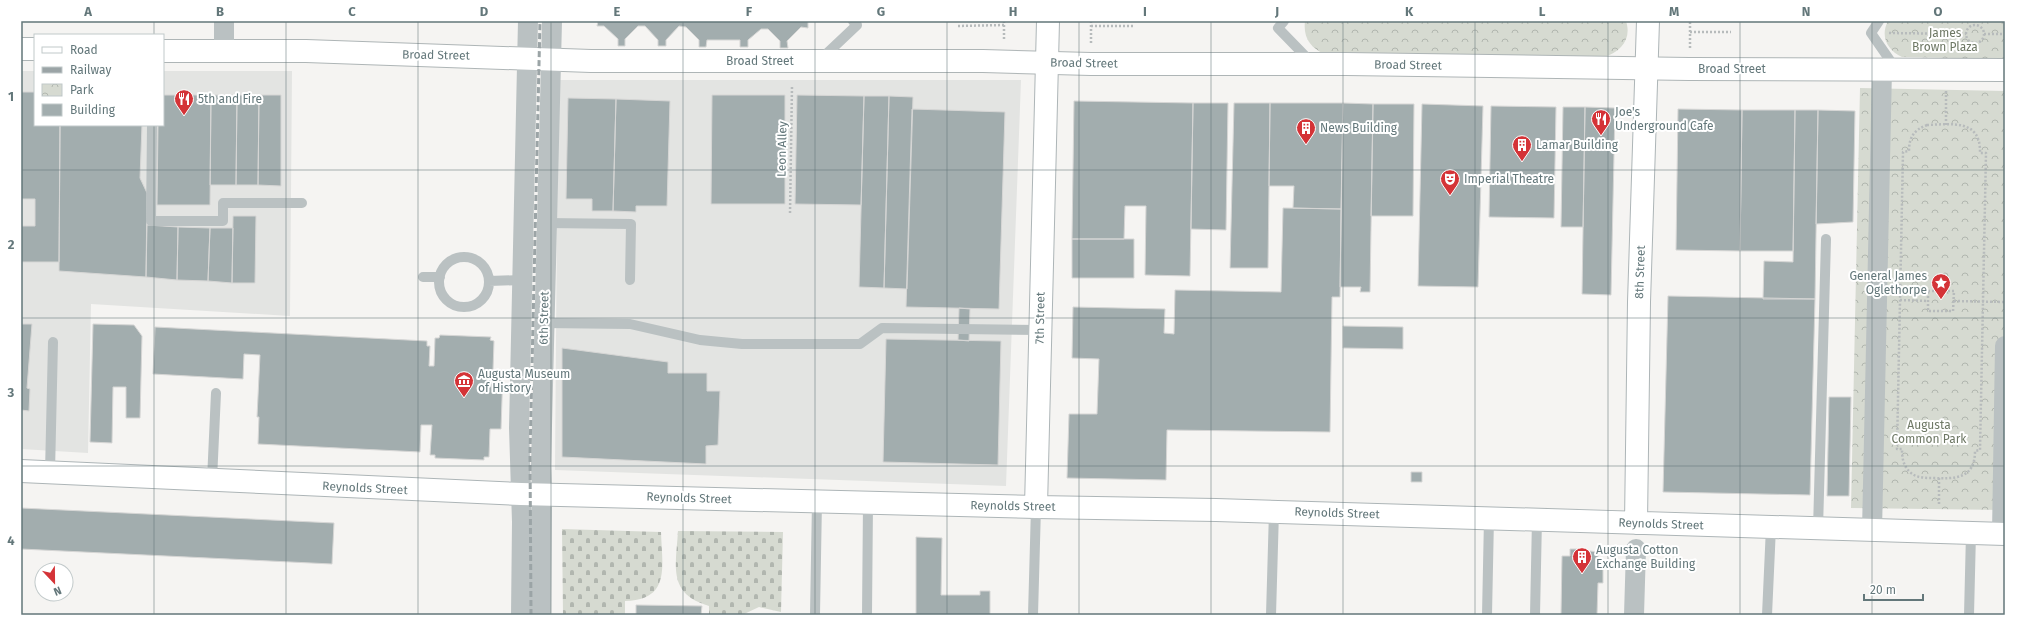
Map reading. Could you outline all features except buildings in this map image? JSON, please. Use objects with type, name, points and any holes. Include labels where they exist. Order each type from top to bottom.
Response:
[{"type":"main road","name":"7th Street","points":[[1036,507],[1048,21]]},
{"type":"main road","name":"8th Street","points":[[1636,523],[1639,302],[1648,21]]},
{"type":"main road","points":[[21,49],[34,49]]},
{"type":"main road","name":"Broad Street","points":[[164,51],[306,51],[551,59],[2005,70]]},
{"type":"main road","name":"Reynolds Street","points":[[21,470],[521,494],[1036,507],[1274,511],[1771,528],[2003,534]]},
{"type":"street","points":[[224,21],[224,51]]},
{"type":"street","name":"6th Street","points":[[522,615],[519,428],[528,21]]},
{"type":"street","name":"6th Street","points":[[541,615],[541,466],[552,21]]},
{"type":"street","points":[[1872,530],[1889,69]]},
{"type":"street","points":[[2003,534],[2005,346]]},
{"type":"street","points":[[1634,615],[1636,549]]},
{"type":"lane","points":[[819,61],[857,25],[853,21]]},
{"type":"lane","points":[[1284,21],[1278,28],[1313,64]]},
{"type":"lane","points":[[1879,21],[1871,33],[1889,69]]},
{"type":"lane","points":[[152,126],[151,221],[223,221],[223,203],[302,203]]},
{"type":"lane","points":[[546,223],[631,224],[630,280]]},
{"type":"lane","points":[[1818,529],[1826,239]]},
{"type":"lane","points":[[459,257],[468,257],[483,265],[488,273],[489,281],[485,296],[473,305],[465,307],[450,303],[445,298],[441,291],[440,277],[445,266],[451,260],[459,257]]},
{"type":"lane","points":[[423,277],[440,277]]},
{"type":"lane","points":[[489,281],[522,280]]},
{"type":"lane","points":[[544,323],[630,324],[700,340],[742,344],[860,344],[882,328],[1040,330]]},
{"type":"lane","points":[[50,472],[52,342]]},
{"type":"lane","points":[[212,480],[216,393]]},
{"type":"lane","points":[[815,615],[817,501]]},
{"type":"lane","points":[[867,615],[868,503]]},
{"type":"lane","name":"7th Street","points":[[1033,615],[1036,507]]},
{"type":"lane","points":[[1271,615],[1274,511]]},
{"type":"lane","points":[[1487,615],[1489,518]]},
{"type":"lane","points":[[1535,615],[1537,519]]},
{"type":"lane","points":[[1767,615],[1771,528]]},
{"type":"lane","points":[[1969,615],[1971,533]]},
{"type":"path","points":[[1004,21],[1004,44]]},
{"type":"path","points":[[1091,21],[1091,51]]},
{"type":"path","points":[[1690,21],[1690,51]]},
{"type":"path","points":[[958,26],[1004,25]]},
{"type":"path","points":[[1971,25],[1975,25],[1978,25],[1983,30],[1984,38],[1979,42],[1971,42],[1966,38],[1966,30],[1971,25]]},
{"type":"path","points":[[1091,26],[1134,26]]},
{"type":"path","points":[[1690,32],[1731,32]]},
{"type":"path","points":[[1871,33],[1966,34]]},
{"type":"path","points":[[1984,34],[2005,34]]},
{"type":"path","points":[[1946,70],[1946,124]]},
{"type":"path","name":"Leon Alley","points":[[790,214],[792,86]]},
{"type":"path","points":[[1946,124],[1964,126],[1973,130],[1979,139],[1980,153],[1986,153],[1980,450],[1975,451],[1974,462],[1965,474],[1954,478],[1920,477],[1910,473],[1904,463],[1902,449],[1897,449],[1903,152],[1909,151],[1910,140],[1916,131],[1927,125],[1946,124]]},
{"type":"path","points":[[1928,291],[1954,291],[1954,301],[1954,311],[1928,311],[1928,291]]},
{"type":"path","points":[[1954,301],[2005,302]]},
{"type":"path","points":[[1939,478],[1939,504]]},
{"type":"shaded area","points":[[21,71],[34,71],[34,126],[164,126],[164,71],[292,71],[290,316],[91,304],[88,453],[21,449]]},
{"type":"shaded area","points":[[558,80],[1021,80],[1006,486],[555,470]]},
{"type":"green space","points":[[1305,21],[1626,21],[1627,34],[1624,44],[1620,48],[1604,57],[1325,54],[1315,49],[1306,37]]},
{"type":"green space","name":"James Brown Plaza","points":[[1888,21],[2005,21],[2005,59],[1902,57],[1892,51],[1886,42],[1885,32]]},
{"type":"green space","name":"Augusta Common Park","points":[[1860,88],[2005,91],[2005,510],[1851,508]]},
{"type":"green space","points":[[562,529],[661,532],[662,569],[661,579],[657,588],[650,595],[640,599],[625,601],[625,615],[563,615]]},
{"type":"green space","points":[[678,531],[783,532],[781,612],[759,607],[742,615],[709,615],[709,606],[696,601],[686,594],[680,586],[676,567]]},
{"type":"railway","points":[[531,615],[530,454],[540,21]]},
{"type":"place","name":"5th and Fire","points":[[184,116]]},
{"type":"place","name":"Joe's Underground Cafe","points":[[1601,136]]},
{"type":"place","name":"News Building","points":[[1306,145]]},
{"type":"place","name":"Lamar Building","points":[[1522,162]]},
{"type":"place","name":"Imperial Theatre","points":[[1450,196]]},
{"type":"place","name":"General James Oglethorpe","points":[[1941,300]]},
{"type":"place","name":"Augusta Museum of History","points":[[464,398]]},
{"type":"place","name":"Augusta Cotton Exchange Building","points":[[1582,574]]}]
